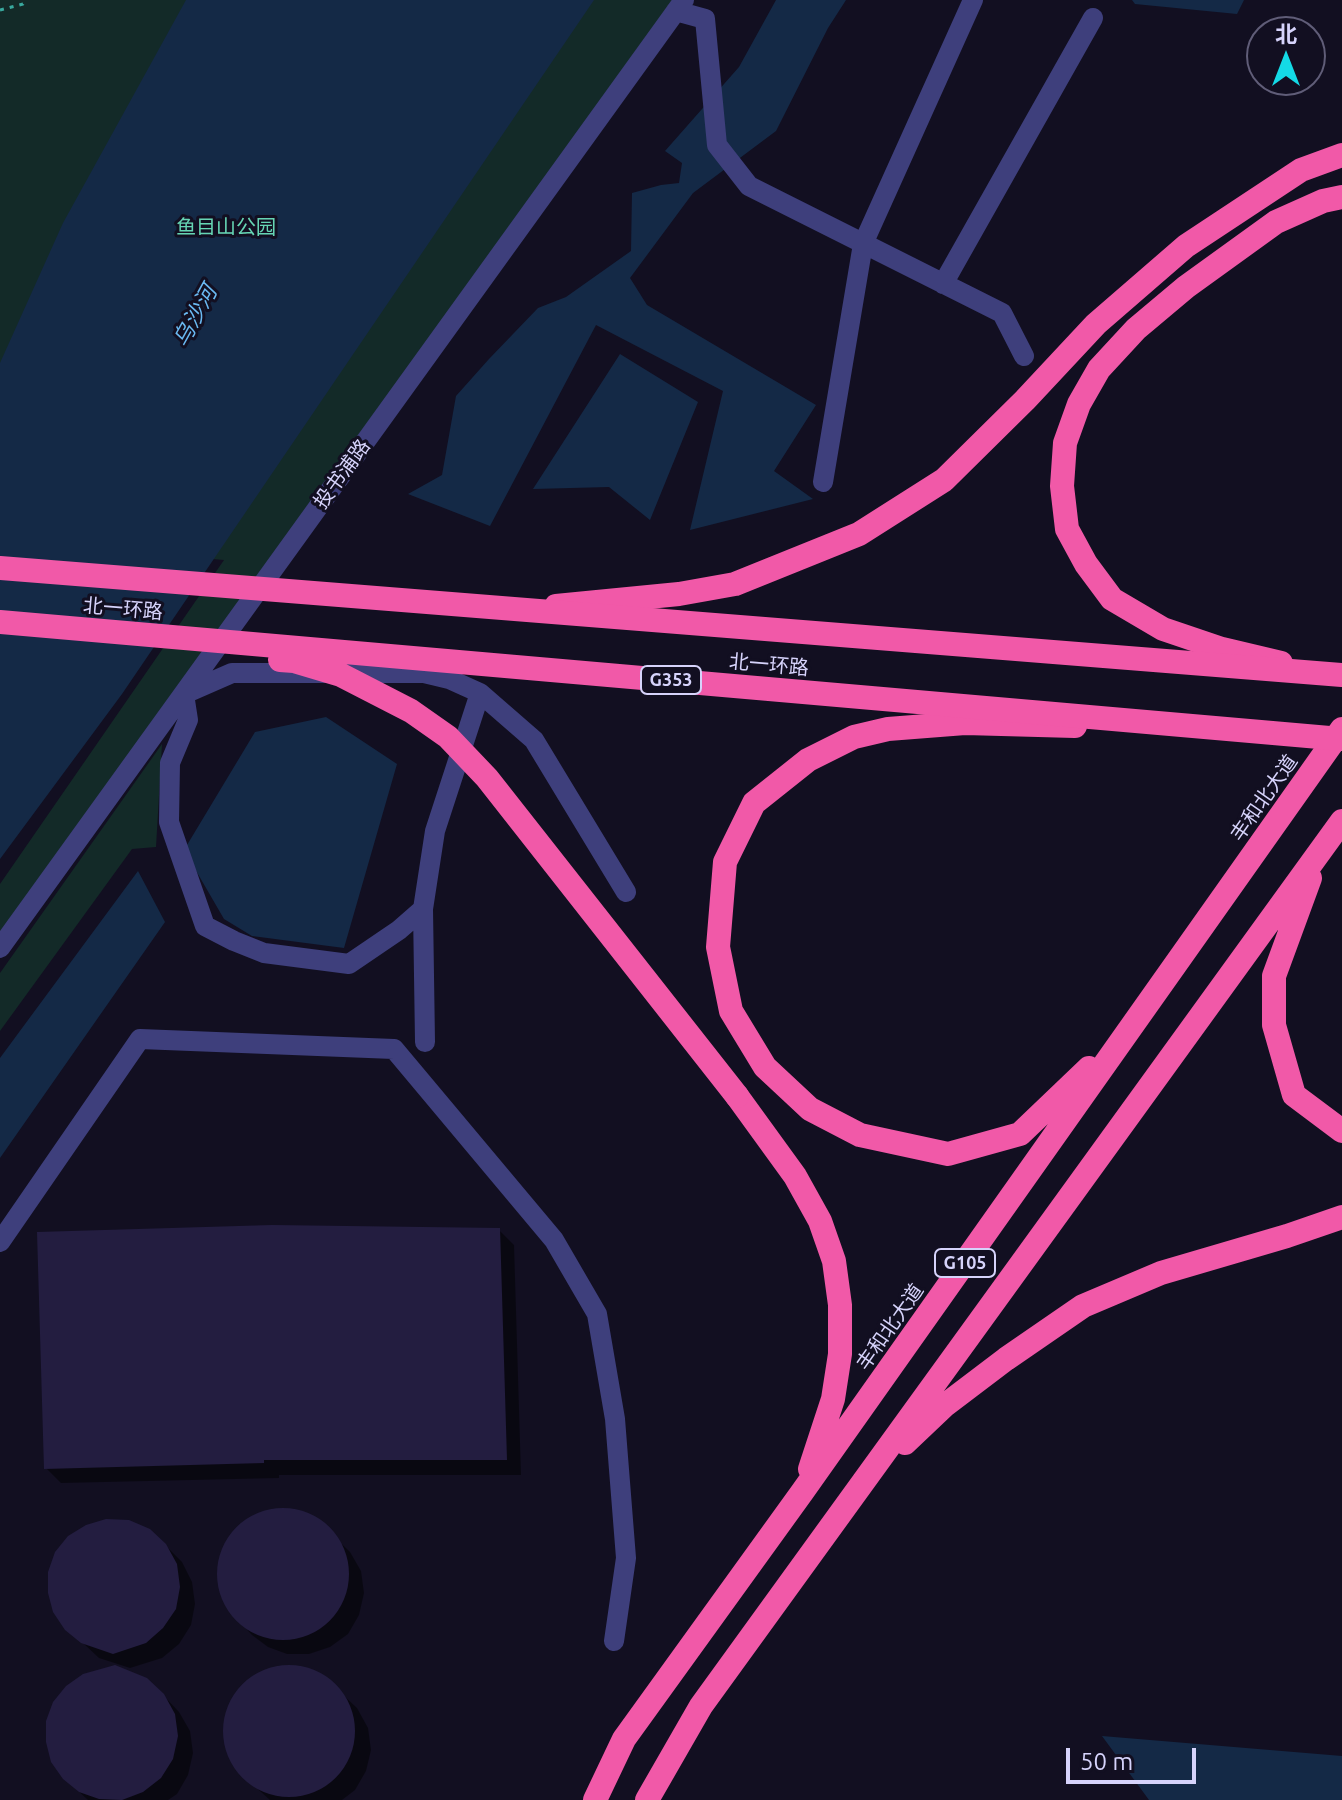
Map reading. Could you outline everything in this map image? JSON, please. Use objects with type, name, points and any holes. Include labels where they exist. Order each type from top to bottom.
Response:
[{"type":"highway","points":[[522,609],[679,594],[735,584],[859,534],[944,480],[1096,324],[1186,246],[1301,170],[1342,155]]},
{"type":"highway","points":[[1336,674],[1222,649],[1163,629],[1112,599],[1086,564],[1067,529],[1062,486],[1065,443],[1079,404],[1099,369],[1136,329],[1186,287],[1276,222],[1323,201],[1342,197]]},
{"type":"highway","name":"北一环路","points":[[0,568],[1336,674]]},
{"type":"highway","name":"北一环路","points":[[0,622],[1342,739]]},
{"type":"highway","points":[[0,629],[56,642],[294,661],[341,675],[411,711],[448,737],[487,778],[737,1096],[795,1176],[820,1221],[834,1261],[840,1305],[840,1354],[833,1399],[803,1491]]},
{"type":"highway","points":[[1128,1032],[1020,1134],[948,1154],[860,1135],[810,1109],[765,1067],[731,1011],[718,947],[725,862],[754,803],[808,760],[854,737],[888,729],[965,723],[1261,732]]},
{"type":"highway","name":"丰和北大道","points":[[595,1800],[624,1739],[1342,729]]},
{"type":"highway","name":"G105","points":[[647,1800],[701,1706],[1342,821]]},
{"type":"highway","points":[[1320,852],[1274,976],[1274,1025],[1294,1095],[1342,1131]]},
{"type":"highway","points":[[860,1486],[944,1406],[1083,1306],[1161,1273],[1342,1217]]},
{"type":"street","points":[[823,482],[863,244],[973,0]]},
{"type":"street","points":[[680,5],[705,19],[717,145],[749,186],[1002,313],[1024,356]]},
{"type":"street","name":"投书浦路","points":[[0,948],[680,5]]},
{"type":"street","points":[[943,284],[1093,18]]},
{"type":"street","points":[[423,909],[399,930],[349,964],[264,953],[205,926],[169,822],[170,763],[188,720],[184,694],[232,673],[424,673],[449,679],[480,693],[534,740],[626,892]]},
{"type":"street","points":[[425,1042],[423,909],[435,831],[480,693]]},
{"type":"street","points":[[0,1242],[140,1039],[394,1049],[554,1240],[597,1314],[615,1419],[626,1558],[614,1641]]},
{"type":"path","points":[[0,10],[23,4],[26,0]]},
{"type":"green space","name":"鱼目山公园","points":[[0,0],[673,0],[0,946],[0,884],[224,560],[0,540]]},
{"type":"green space","points":[[162,744],[156,847],[132,849],[0,1031],[0,973]]},
{"type":"water","name":"鱼目山公园","points":[[186,0],[594,0],[122,694],[0,859],[0,363],[63,223]]},
{"type":"water","points":[[776,0],[846,0],[828,28],[776,131],[693,193],[630,278],[647,305],[816,405],[774,471],[813,499],[690,530],[723,391],[596,325],[490,526],[408,494],[442,475],[456,396],[489,359],[538,308],[566,297],[631,251],[632,193],[679,183],[682,163],[665,151],[739,67]]},
{"type":"water","points":[[1132,0],[1244,0],[1237,14],[1135,4]]},
{"type":"water","points":[[620,354],[698,402],[650,520],[609,487],[533,489]]},
{"type":"water","points":[[326,717],[397,764],[344,948],[252,936],[224,919],[184,850],[255,732]]},
{"type":"water","points":[[138,871],[165,922],[0,1158],[0,1058]]},
{"type":"water","points":[[1102,1736],[1342,1756],[1342,1800],[1149,1800]]},
{"type":"building","points":[[272,1225],[500,1228],[507,1460],[264,1460],[264,1463],[44,1469],[37,1232]]},
{"type":"building","points":[[283,1508],[308,1513],[330,1527],[344,1549],[349,1574],[344,1599],[330,1621],[308,1635],[283,1640],[258,1635],[236,1621],[222,1599],[217,1574],[222,1549],[236,1527],[258,1513]]},
{"type":"building","points":[[106,1519],[129,1520],[150,1529],[166,1544],[177,1564],[180,1587],[176,1609],[163,1628],[146,1643],[113,1654],[81,1643],[65,1630],[53,1612],[48,1593],[48,1572],[55,1552],[68,1536],[86,1525]]},
{"type":"building","points":[[115,1665],[147,1678],[164,1694],[175,1714],[178,1736],[173,1759],[161,1778],[143,1792],[122,1800],[99,1799],[79,1792],[63,1779],[51,1762],[46,1742],[46,1721],[53,1702],[66,1686],[83,1674]]},
{"type":"building","points":[[289,1665],[314,1670],[336,1684],[350,1706],[355,1731],[350,1756],[336,1778],[314,1792],[289,1797],[264,1792],[242,1778],[228,1756],[223,1731],[228,1706],[242,1684],[264,1670]]},
{"type":"water label","name":"乌沙河","points":[[195,316]]}]
